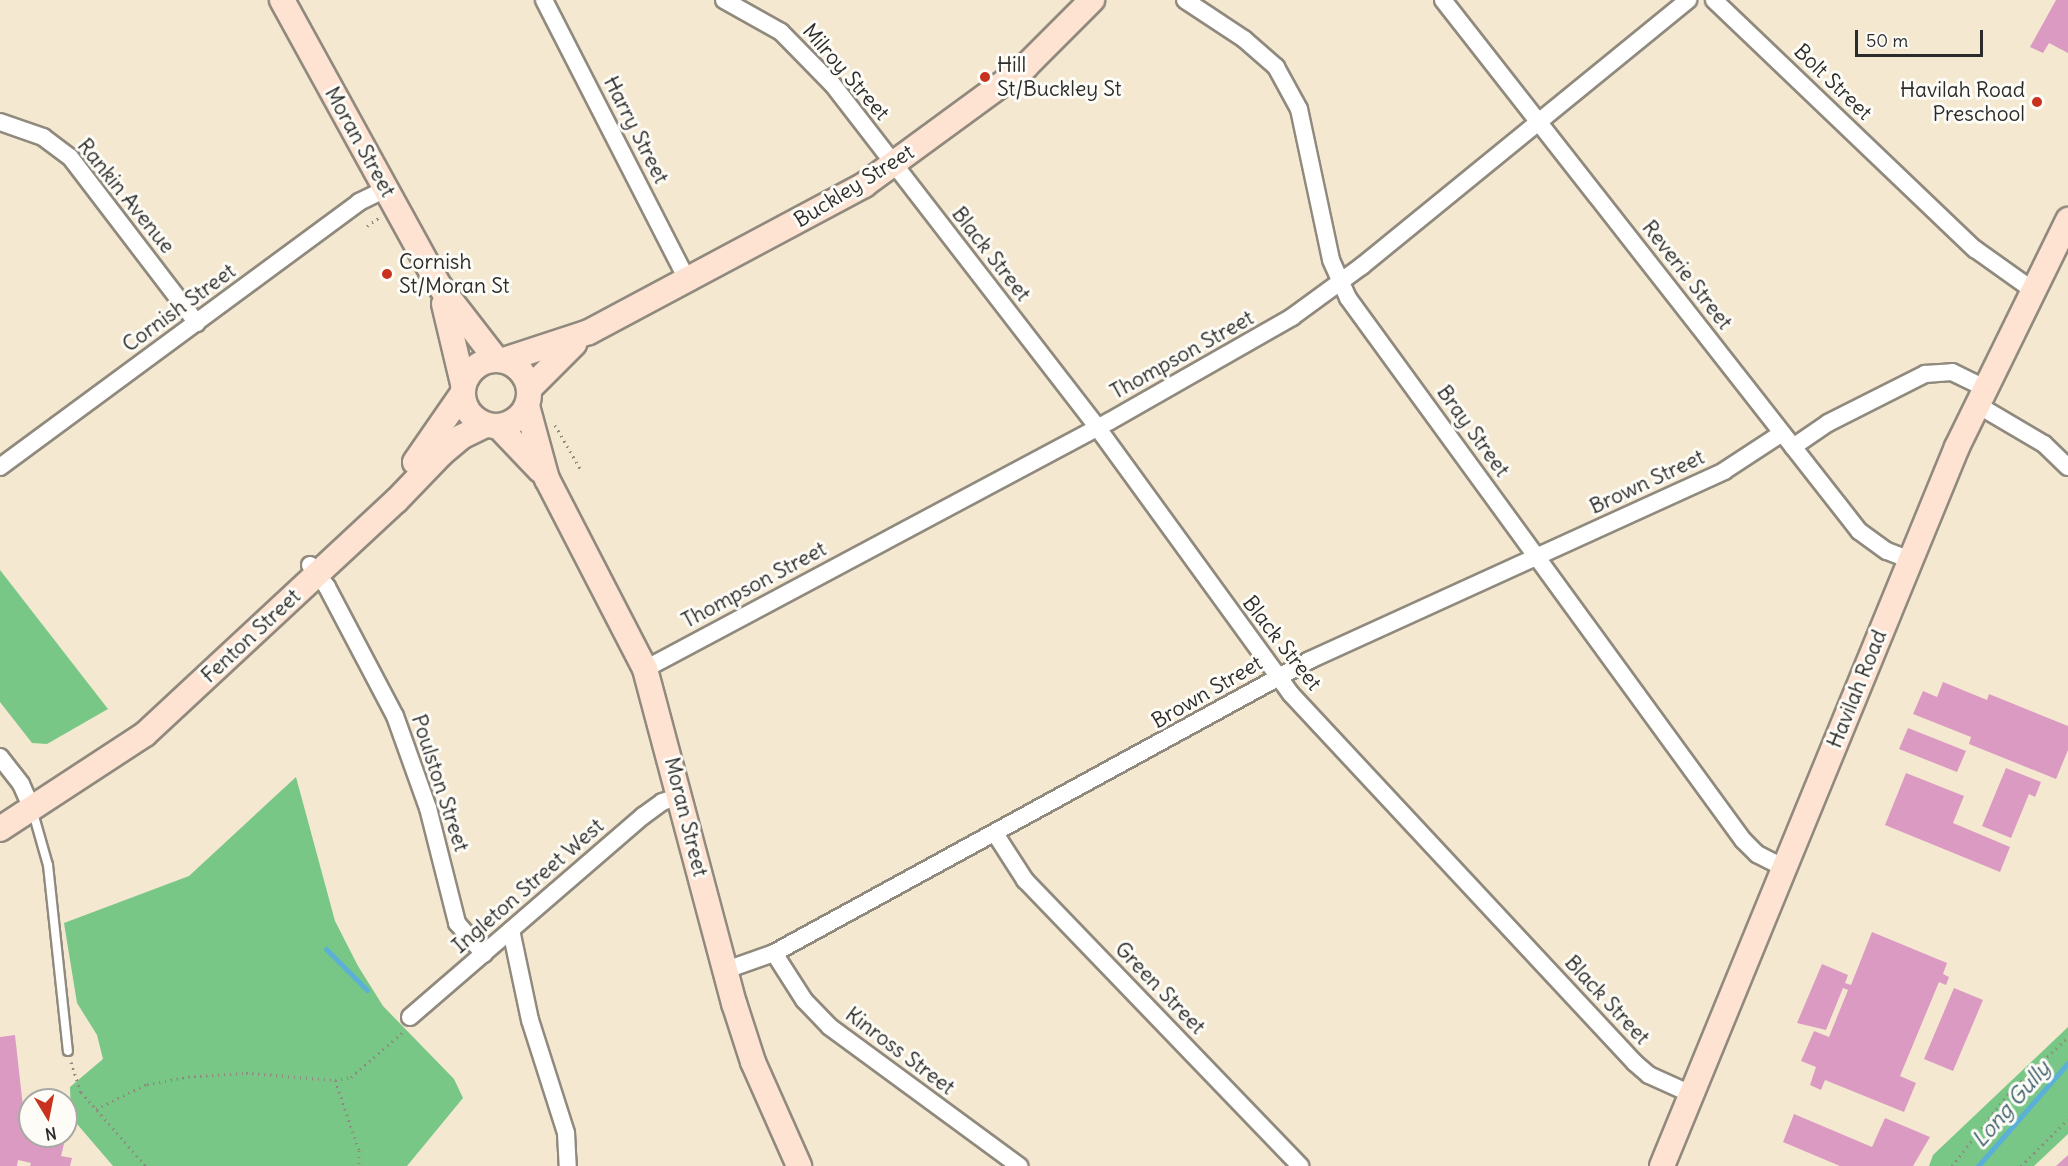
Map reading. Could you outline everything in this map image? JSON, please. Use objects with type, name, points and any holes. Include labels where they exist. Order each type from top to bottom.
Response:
[{"type":"street","name":"Moran Street","points":[[282,0],[438,284],[500,359]]},
{"type":"street","name":"Harry Street","points":[[544,0],[688,281]]},
{"type":"street","name":"Milroy Street","points":[[724,0],[761,19],[799,47],[833,85],[894,165]]},
{"type":"street","name":"Buckley Street","points":[[500,359],[589,332],[688,281],[894,165],[1025,67],[1092,0]]},
{"type":"street","name":"Bray Street","points":[[1185,0],[1264,55],[1288,84],[1307,136],[1327,241],[1339,284],[1743,840],[1757,854],[1784,868]]},
{"type":"street","name":"Reverie Street","points":[[1443,0],[1859,531],[1879,547],[1910,561]]},
{"type":"street","name":"Thompson Street","points":[[645,669],[1097,428],[1246,345],[1339,284],[1688,0]]},
{"type":"street","name":"Bolt Street","points":[[1714,0],[1989,261],[2031,289]]},
{"type":"street","name":"Rankin Avenue","points":[[0,122],[43,137],[70,157],[197,322]]},
{"type":"street","name":"Black Street","points":[[894,165],[1097,428],[1278,677],[1635,1063],[1649,1075],[1691,1094]]},
{"type":"street","name":"Cornish Street","points":[[0,467],[359,202],[386,189]]},
{"type":"street","name":"Havilah Road","points":[[1662,1166],[1980,396],[2031,289],[2068,220]]},
{"type":"street","name":"Moran Street","points":[[438,284],[463,389]]},
{"type":"street","name":"Buckley Street","points":[[528,397],[554,360],[589,332]]},
{"type":"street","points":[[500,359],[521,370],[528,397],[515,420],[492,425],[469,413],[463,389],[476,366],[500,359]]},
{"type":"street","points":[[1793,447],[1828,423],[1925,374],[1952,372],[2044,444],[2068,467]]},
{"type":"street","name":"Fenton Street","points":[[314,569],[412,466],[463,389]]},
{"type":"street","name":"Moran Street","points":[[528,397],[547,479],[645,669],[753,1062],[799,1166]]},
{"type":"street","name":"Moran Street","points":[[492,425],[547,479]]},
{"type":"street","name":"Fenton Street","points":[[0,829],[29,803],[143,718],[461,437],[492,425]]},
{"type":"street","name":"Brown Street","points":[[726,970],[774,953],[996,835],[1278,677],[1724,471],[1782,433]]},
{"type":"street","name":"Poulston Street","points":[[314,569],[395,716],[425,798],[458,922],[484,954]]},
{"type":"street","points":[[0,757],[29,803]]},
{"type":"street","name":"Ingleton Street West","points":[[410,1017],[643,816],[662,802],[681,796]]},
{"type":"street","name":"Fenton Street","points":[[0,814],[29,803]]},
{"type":"street","name":"Green Street","points":[[996,835],[1025,880],[1300,1166]]},
{"type":"street","points":[[511,930],[530,1020],[566,1133],[568,1166]]},
{"type":"street","name":"Kinross Street","points":[[774,953],[804,1000],[830,1027],[1019,1166]]},
{"type":"lane","points":[[29,803],[48,865],[68,1051]]},
{"type":"path","points":[[555,425],[582,472]]},
{"type":"path","points":[[96,1109],[147,1084],[194,1076],[246,1073],[335,1080],[351,1077],[406,1029],[410,1017]]},
{"type":"path","points":[[1952,1166],[2008,1094],[2068,1037]]},
{"type":"path","points":[[68,1051],[81,1092],[146,1166]]},
{"type":"path","points":[[335,1080],[359,1150],[359,1166]]},
{"type":"path","points":[[2021,1166],[2068,1119]]},
{"type":"green space","points":[[0,570],[108,709],[47,744],[32,743],[0,702]]},
{"type":"green space","points":[[296,777],[335,921],[358,966],[383,1006],[454,1079],[463,1098],[407,1166],[113,1166],[78,1125],[78,1088],[70,1087],[103,1059],[97,1035],[77,1003],[64,923],[189,876]]},
{"type":"green space","points":[[2068,1027],[2068,1134],[2034,1166],[1929,1166],[1933,1155]]},
{"type":"building","points":[[2056,0],[2068,0],[2068,53],[2049,43],[2043,53],[2030,47]]},
{"type":"building","points":[[1943,682],[1987,700],[1989,694],[2068,726],[2068,750],[2056,779],[1969,744],[1971,737],[1913,714],[1923,691],[1937,697]]},
{"type":"building","points":[[1908,728],[1966,751],[1957,772],[1899,749]]},
{"type":"building","points":[[2006,768],[2041,782],[2035,797],[2029,794],[2011,838],[1982,826]]},
{"type":"building","points":[[1906,773],[1964,796],[1953,823],[2010,847],[2000,872],[1885,825]]},
{"type":"building","points":[[1872,932],[1947,963],[1943,974],[1949,977],[1946,985],[1939,982],[1900,1076],[1916,1083],[1904,1112],[1825,1080],[1821,1090],[1810,1085],[1816,1067],[1801,1061],[1814,1031],[1829,1037],[1848,990],[1843,988],[1826,1030],[1797,1023],[1822,964],[1848,975],[1845,983],[1851,985]]},
{"type":"building","points":[[1954,988],[1983,1000],[1953,1071],[1924,1059]]},
{"type":"building","points":[[15,1035],[21,1088],[18,1088],[18,1148],[63,1148],[61,1156],[72,1158],[70,1166],[30,1166],[31,1163],[18,1160],[17,1166],[0,1166],[0,1037]]},
{"type":"building","points":[[1794,1114],[1872,1147],[1885,1118],[1930,1137],[1913,1166],[1840,1166],[1783,1142]]},
{"type":"building","points":[[2068,1155],[2068,1166],[2056,1166]]},
{"type":"waterway","points":[[326,949],[367,990]]},
{"type":"waterway","name":"Long Gully","points":[[1978,1166],[2068,1063]]},
{"type":"place","name":"Hill St/Buckley St","points":[[985,77]]},
{"type":"place","name":"Havilah Road Preschool","points":[[2037,102]]},
{"type":"place","name":"Cornish St/Moran St","points":[[387,274]]}]
